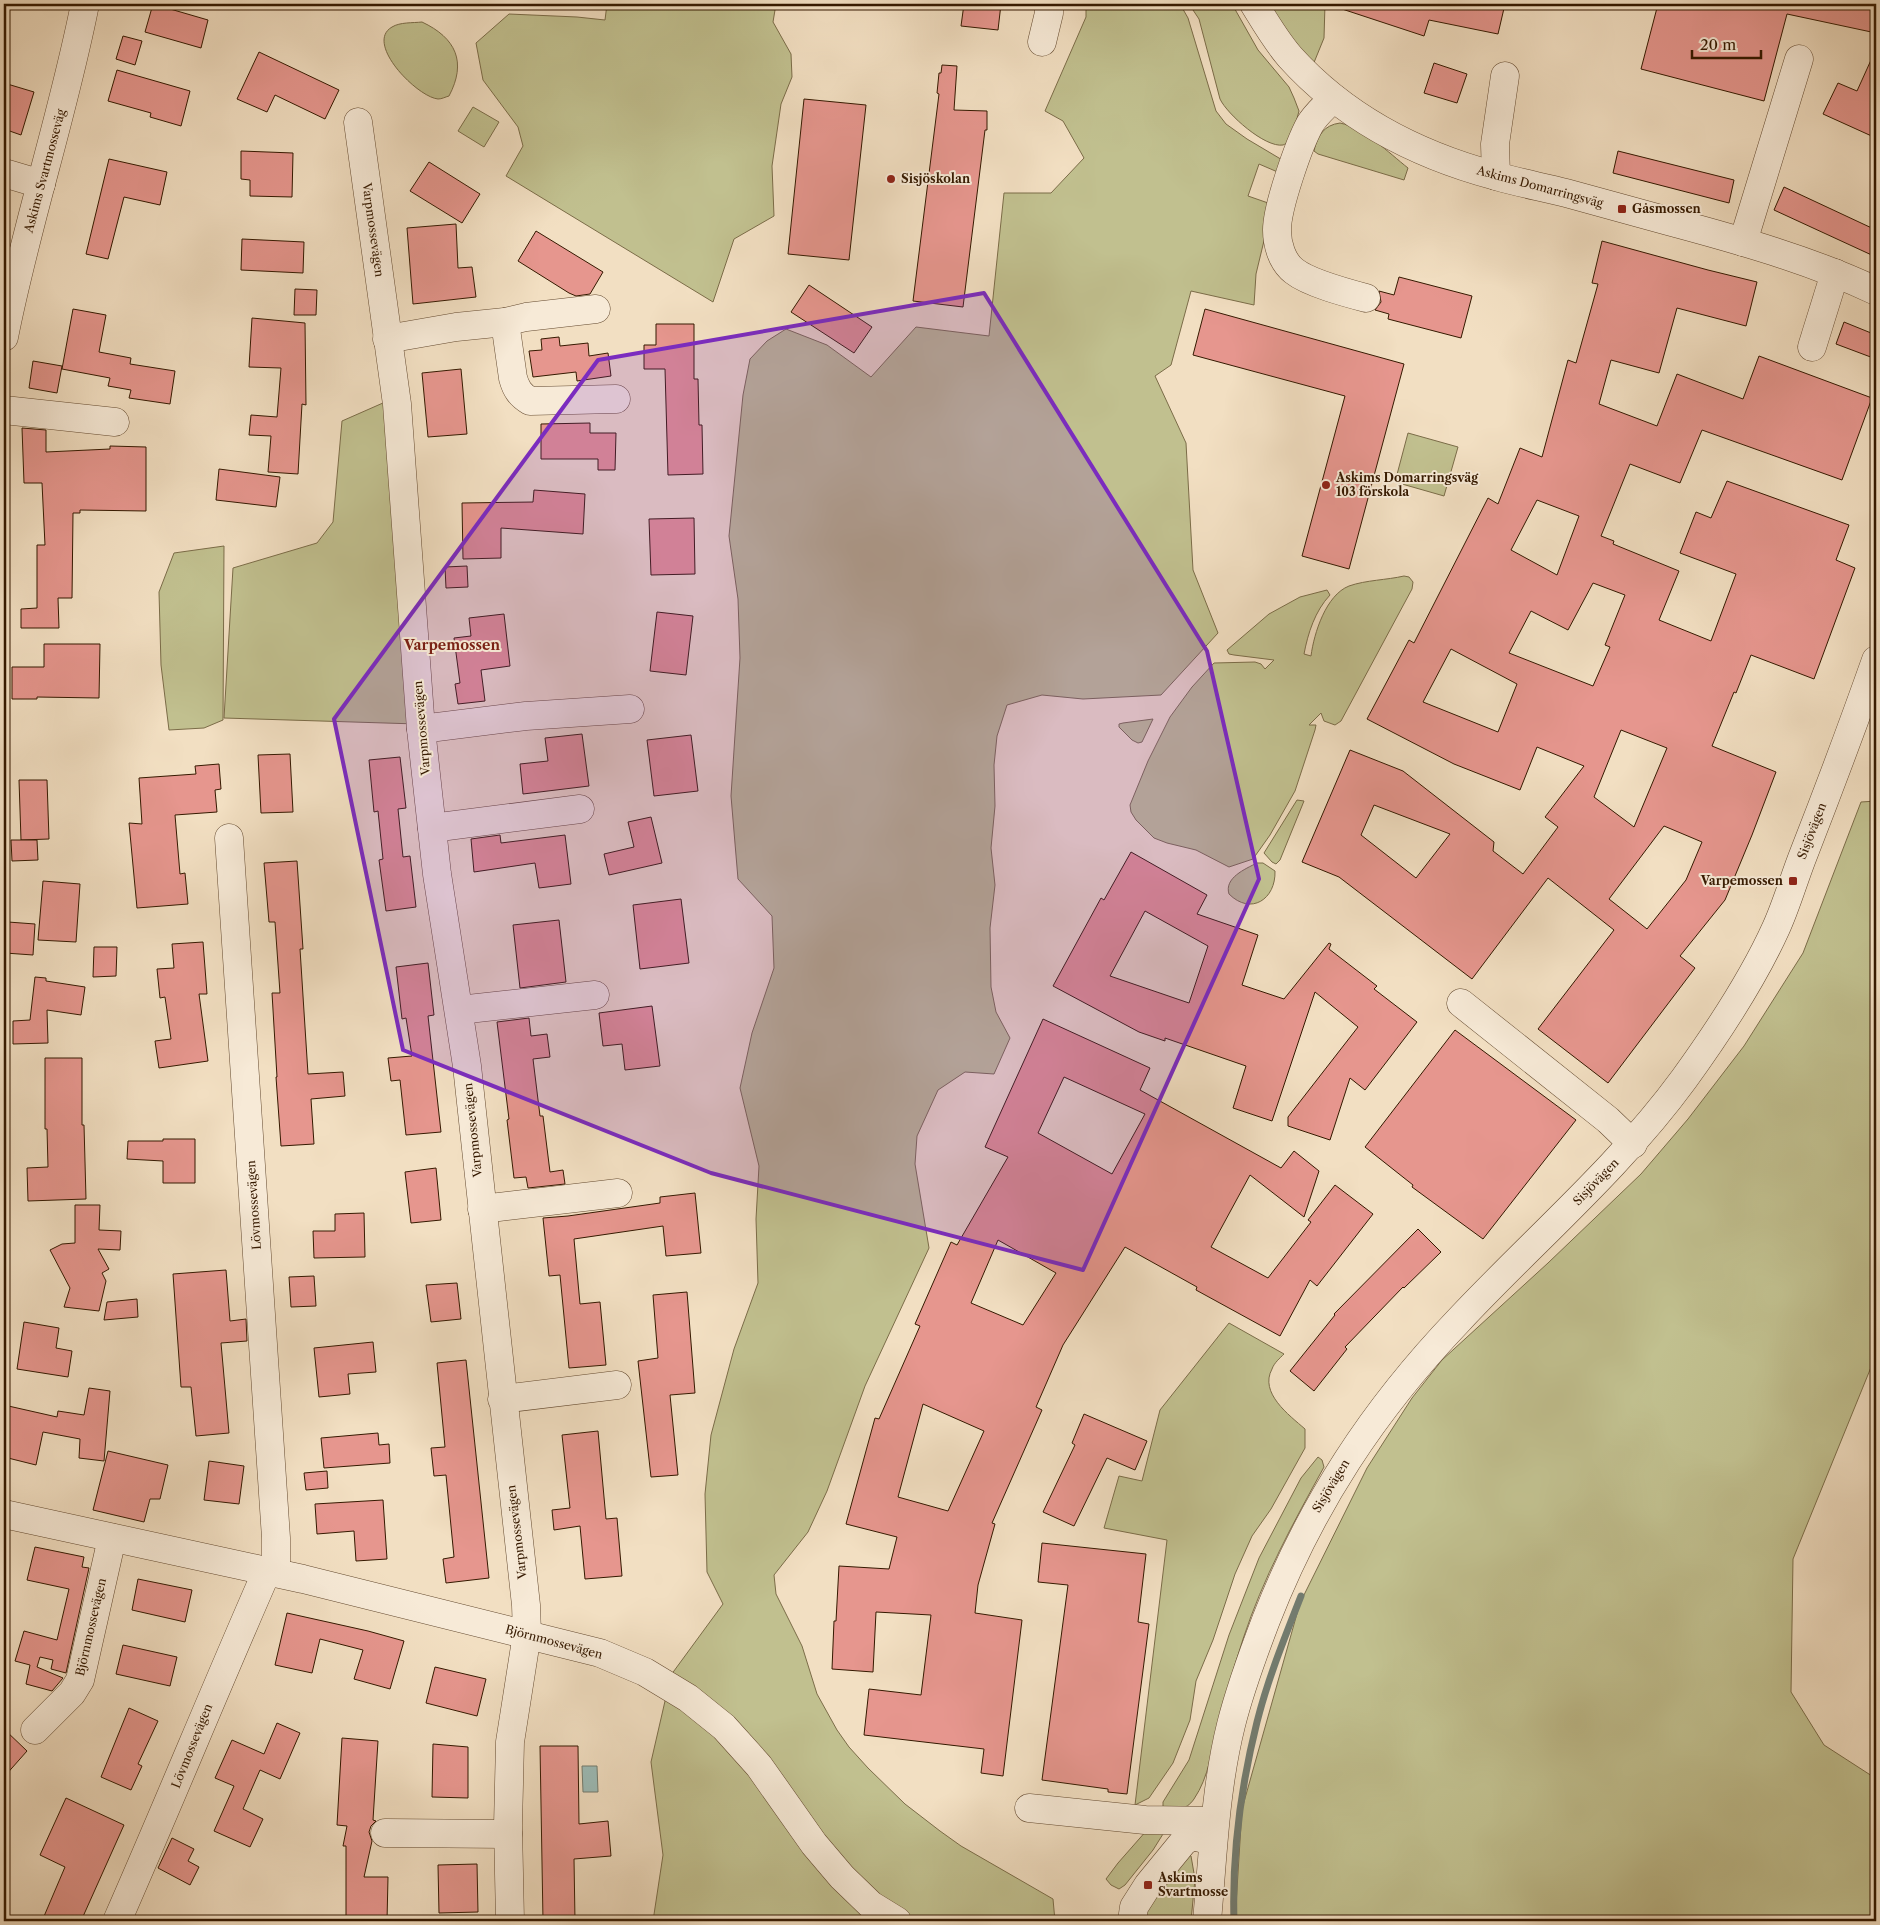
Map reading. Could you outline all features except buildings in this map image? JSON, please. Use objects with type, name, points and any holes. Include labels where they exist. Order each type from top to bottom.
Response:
[{"type":"street","name":"Askims Svartmosseväg","points":[[4,338],[20,261],[76,51],[86,4]]},
{"type":"street","points":[[1042,42],[1049,13],[1049,4]]},
{"type":"street","name":"Askims Domarringsväg","points":[[1254,4],[1289,56],[1333,98],[1370,125],[1399,142],[1496,176],[1566,193],[1743,242],[1835,273],[1876,291]]},
{"type":"street","points":[[1743,242],[1799,59]]},
{"type":"street","points":[[1496,176],[1495,144],[1505,76]]},
{"type":"street","points":[[1333,98],[1311,122],[1303,140],[1284,196],[1277,228],[1279,247],[1285,260],[1294,271],[1318,283],[1366,298]]},
{"type":"street","name":"Varpmossevägen","points":[[358,122],[397,404],[421,729],[447,940],[459,1010],[526,1605],[527,1634],[511,1730],[508,1834],[510,1921]]},
{"type":"street","points":[[4,174],[41,184]]},
{"type":"street","points":[[1812,347],[1835,273]]},
{"type":"street","points":[[387,338],[456,326],[504,322],[526,317],[596,308]]},
{"type":"street","points":[[504,322],[513,378],[516,388],[522,396],[530,401],[616,399]]},
{"type":"street","points":[[4,410],[115,422]]},
{"type":"street","name":"Sisjövägen","points":[[1207,1921],[1213,1831],[1230,1726],[1255,1648],[1279,1586],[1313,1517],[1348,1457],[1397,1389],[1460,1318],[1633,1144],[1664,1106],[1691,1068],[1741,992],[1776,927],[1876,660]]},
{"type":"street","points":[[421,729],[526,716],[630,709]]},
{"type":"street","points":[[432,828],[580,809]]},
{"type":"street","name":"Lövmossevägen","points":[[117,1921],[175,1790],[215,1689],[272,1572],[276,1538],[230,838]]},
{"type":"street","points":[[459,1010],[595,995]]},
{"type":"street","points":[[1461,1003],[1608,1120],[1633,1144]]},
{"type":"street","points":[[482,1209],[618,1193]]},
{"type":"street","points":[[502,1399],[617,1385]]},
{"type":"street","name":"Björnmossevägen","points":[[4,1514],[272,1572],[527,1634],[600,1653],[645,1672],[688,1698],[724,1727],[759,1766],[814,1844],[842,1878],[871,1905],[897,1921]]},
{"type":"street","name":"Björnmossevägen","points":[[35,1730],[72,1693],[80,1680],[112,1538]]},
{"type":"street","points":[[1029,1808],[1145,1820],[1213,1831]]},
{"type":"street","points":[[1132,1921],[1134,1907],[1148,1885],[1184,1841],[1213,1831]]},
{"type":"street","points":[[385,1834],[508,1834]]},
{"type":"highlighted area","points":[[984,293],[1207,651],[1259,879],[1083,1270],[711,1173],[403,1050],[334,719],[598,360]]},
{"type":"shaded area","points":[[607,4],[776,4],[773,22],[791,54],[792,77],[781,104],[772,166],[774,216],[734,239],[713,302],[506,176],[523,146],[518,127],[483,80],[476,43],[509,14],[605,20]]},
{"type":"shaded area","points":[[1086,4],[1180,4],[1188,18],[1216,111],[1226,124],[1284,161],[1280,173],[1259,164],[1248,196],[1271,204],[1256,274],[1254,305],[1191,291],[1171,365],[1155,376],[1186,443],[1193,570],[1218,633],[1161,695],[1083,699],[1042,695],[1007,705],[997,736],[994,765],[995,806],[991,848],[995,885],[990,928],[991,987],[996,1012],[1010,1038],[994,1074],[965,1072],[938,1090],[917,1136],[915,1164],[929,1248],[865,1386],[827,1491],[808,1532],[774,1575],[776,1594],[802,1646],[817,1694],[849,1747],[905,1804],[940,1831],[961,1846],[1053,1899],[1055,1921],[653,1921],[663,1855],[651,1762],[671,1675],[723,1604],[707,1572],[705,1494],[711,1435],[734,1349],[758,1283],[756,1219],[759,1166],[740,1088],[752,1033],[774,968],[772,916],[738,879],[731,796],[740,658],[738,599],[729,536],[743,395],[750,359],[767,341],[786,329],[827,345],[871,377],[916,327],[989,336],[1004,193],[1051,193],[1084,158],[1063,121],[1045,111],[1086,17]]},
{"type":"shaded area","points":[[1189,4],[1232,4],[1258,50],[1289,87],[1294,98],[1299,111],[1291,141],[1283,145],[1275,144],[1257,136],[1238,121],[1224,105],[1220,99],[1199,19]]},
{"type":"shaded area","points":[[1266,4],[1325,4],[1324,38],[1313,65]]},
{"type":"shaded area","points":[[422,22],[434,28],[443,36],[455,52],[457,72],[454,84],[449,96],[441,99],[429,96],[407,80],[389,56],[384,45],[385,35],[395,25]]},
{"type":"shaded area","points":[[473,107],[499,122],[484,147],[458,131]]},
{"type":"shaded area","points":[[1340,123],[1367,135],[1408,168],[1404,180],[1318,154],[1314,151],[1322,132],[1334,124]]},
{"type":"shaded area","points":[[392,399],[417,724],[224,718],[233,568],[317,543],[333,522],[342,421]]},
{"type":"shaded area","points":[[1408,433],[1458,447],[1444,496],[1395,482]]},
{"type":"shaded area","points":[[224,546],[223,720],[204,728],[169,730],[161,665],[159,592],[174,553]]},
{"type":"shaded area","points":[[1404,576],[1409,577],[1413,582],[1412,589],[1341,721],[1335,725],[1324,721],[1321,713],[1309,725],[1316,725],[1295,791],[1270,835],[1253,859],[1229,867],[1196,850],[1154,838],[1136,820],[1131,812],[1130,805],[1148,761],[1170,717],[1192,687],[1214,663],[1255,662],[1261,664],[1265,669],[1274,660],[1229,654],[1227,650],[1269,614],[1300,597],[1327,590],[1330,595],[1316,615],[1304,654],[1311,656],[1322,616],[1341,591],[1356,584]]},
{"type":"shaded area","points":[[1153,719],[1142,742],[1138,743],[1132,740],[1119,727],[1119,724],[1123,723]]},
{"type":"shaded area","points":[[1297,800],[1304,801],[1280,860],[1276,864],[1264,853]]},
{"type":"shaded area","points":[[1876,801],[1876,1355],[1793,1559],[1791,1692],[1824,1745],[1872,1776],[1876,1767],[1876,1921],[1235,1921],[1242,1809],[1300,1603],[1367,1468],[1412,1398],[1442,1360],[1548,1263],[1641,1174],[1688,1119],[1744,1046],[1803,953],[1861,802]]},
{"type":"shaded area","points":[[1257,863],[1263,863],[1275,871],[1274,881],[1267,896],[1261,901],[1246,904],[1229,894],[1228,888],[1232,879]]},
{"type":"shaded area","points":[[1229,1323],[1284,1354],[1273,1367],[1269,1378],[1269,1387],[1284,1410],[1305,1429],[1305,1448],[1271,1509],[1252,1536],[1235,1574],[1213,1640],[1196,1681],[1190,1720],[1173,1763],[1149,1798],[1135,1805],[1167,1540],[1104,1528],[1119,1476],[1142,1481],[1160,1410]]},
{"type":"shaded area","points":[[1318,1457],[1322,1460],[1324,1467],[1279,1551],[1251,1616],[1227,1692],[1203,1782],[1194,1799],[1184,1808],[1163,1808],[1163,1802],[1189,1760],[1229,1635],[1259,1558],[1301,1478]]},
{"type":"shaded area","points":[[1147,1830],[1163,1834],[1153,1850],[1125,1885],[1119,1889],[1111,1885],[1106,1879]]},
{"type":"shaded area","points":[[1187,1853],[1191,1856],[1195,1879],[1191,1921],[1143,1921],[1146,1900]]},
{"type":"water","points":[[582,1766],[597,1766],[598,1792],[583,1792]]},
{"type":"waterway","points":[[1234,1921],[1236,1845],[1242,1795],[1251,1746],[1266,1690],[1301,1596]]},
{"type":"place","name":"Sisjöskolan","points":[[891,179]]},
{"type":"place","name":"Gåsmossen","points":[[1622,209]]},
{"type":"place","name":"Askims Domarringsväg 103 förskola","points":[[1326,485]]},
{"type":"place","name":"Varpemossen","points":[[1793,881]]},
{"type":"place","name":"Askims Svartmosse","points":[[1148,1885]]},
{"type":"district","name":"Varpemossen","points":[[452,645]]}]
